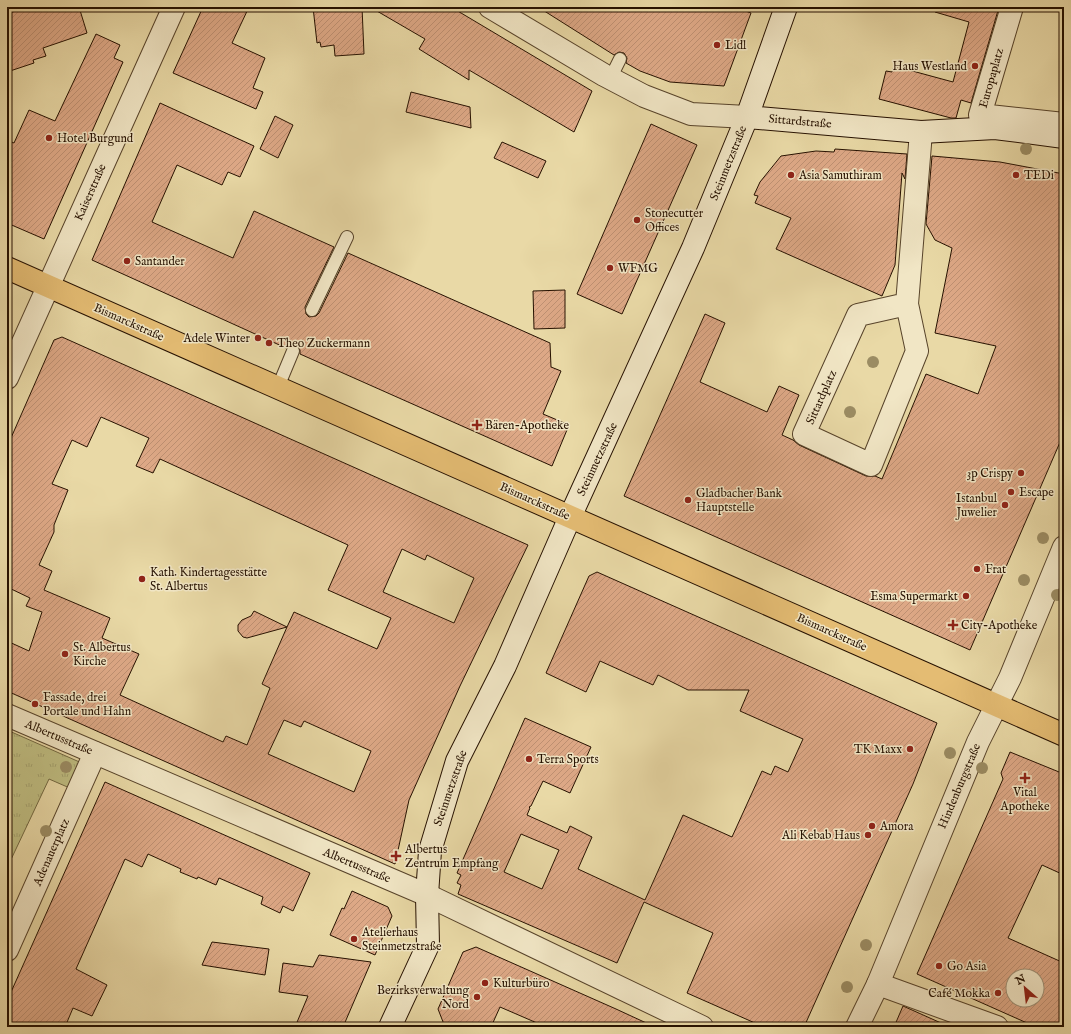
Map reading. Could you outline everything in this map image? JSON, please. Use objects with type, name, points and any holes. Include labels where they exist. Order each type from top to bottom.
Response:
[{"type":"main road","name":"Bismarckstraße","points":[[7,268],[1064,734]]},
{"type":"street","name":"Kaiserstraße","points":[[7,378],[174,7]]},
{"type":"street","name":"Sittardstraße","points":[[490,7],[610,79],[644,96],[691,114],[747,117],[921,132],[995,128],[1064,137]]},
{"type":"street","name":"Steinmetzstraße","points":[[390,1027],[428,945],[427,895],[430,851],[457,761],[505,666],[570,517],[693,248],[747,117],[786,7]]},
{"type":"street","name":"Europaplatz","points":[[1012,7],[980,115],[1064,124]]},
{"type":"street","name":"Sittardplatz","points":[[907,304],[858,315],[804,434],[871,464],[917,351],[907,304],[921,132]]},
{"type":"street","name":"Hindenburgstraße","points":[[857,1027],[878,984],[978,742],[997,705],[1064,547]]},
{"type":"street","name":"Albertusstraße","points":[[7,715],[427,895],[700,1026]]},
{"type":"street","name":"Adenauerplatz","points":[[7,950],[95,753]]},
{"type":"street","points":[[878,984],[981,1023],[994,1026]]},
{"type":"lane","points":[[610,79],[620,59]]},
{"type":"lane","points":[[312,310],[347,237]]},
{"type":"lane","points":[[278,387],[293,351]]},
{"type":"green space","points":[[7,730],[84,764],[72,789],[49,779],[7,868]]},
{"type":"building","points":[[27,7],[79,7],[87,33],[43,48],[46,56],[33,60],[34,63],[7,72],[7,14]]},
{"type":"building","points":[[203,7],[249,7],[232,43],[265,58],[253,88],[263,92],[256,109],[173,73]]},
{"type":"building","points":[[313,7],[362,7],[364,54],[335,56],[334,45],[321,47],[320,42],[317,43]]},
{"type":"building","points":[[370,7],[451,7],[592,91],[574,132],[469,70],[469,80],[419,49],[425,39]]},
{"type":"building","points":[[538,7],[735,7],[751,13],[724,86],[670,82],[640,71],[626,63],[627,58],[624,53],[619,52],[614,55]]},
{"type":"building","name":"Haus Westland","points":[[935,7],[999,7],[971,103],[961,100],[956,118],[879,99],[886,71],[892,72],[894,66],[953,82],[969,22],[935,12]]},
{"type":"building","points":[[96,34],[120,45],[114,58],[123,62],[44,239],[7,223],[7,140],[14,143],[29,110],[55,121]]},
{"type":"building","points":[[411,92],[470,107],[471,128],[406,112]]},
{"type":"building","points":[[160,103],[254,146],[240,177],[228,172],[222,185],[177,165],[152,222],[233,258],[254,211],[334,247],[305,307],[306,314],[309,317],[316,316],[319,313],[348,253],[550,343],[551,367],[561,371],[543,414],[569,425],[552,466],[300,354],[300,350],[296,344],[292,344],[286,348],[92,260]]},
{"type":"building","points":[[275,116],[293,125],[278,158],[260,149]]},
{"type":"building","name":"Stonecutter Offices","points":[[651,124],[697,145],[622,314],[577,294]]},
{"type":"building","points":[[502,142],[546,161],[538,178],[494,158]]},
{"type":"building","points":[[835,149],[907,154],[905,179],[902,173],[895,265],[882,296],[776,249],[791,218],[755,203],[758,196],[754,195],[760,182],[781,156],[816,151],[834,152]]},
{"type":"building","points":[[932,156],[1000,162],[1064,174],[1064,433],[970,650],[624,496],[705,314],[725,323],[700,382],[767,412],[779,386],[799,395],[782,435],[793,440],[799,445],[866,476],[875,476],[882,479],[926,374],[978,394],[996,346],[935,333],[952,248],[935,240],[926,224]]},
{"type":"building","points":[[565,290],[565,328],[534,329],[533,291]]},
{"type":"building","points":[[62,337],[528,545],[460,686],[409,800],[395,864],[7,691],[7,641],[29,651],[42,612],[26,606],[30,598],[7,587],[7,447],[54,340]],"holes":[[[101,417],[149,438],[136,466],[153,473],[160,459],[348,545],[328,590],[391,618],[377,649],[294,612],[262,684],[270,688],[247,745],[226,736],[223,742],[120,695],[139,654],[102,638],[110,618],[44,590],[52,571],[39,565],[54,532],[54,525],[68,490],[52,484],[72,440],[87,447]],[[402,549],[425,560],[427,555],[474,578],[454,623],[383,592]],[[284,720],[301,727],[304,721],[371,751],[354,792],[268,754]]]},
{"type":"building","points":[[597,572],[937,723],[913,784],[804,1027],[764,1027],[687,993],[713,933],[644,902],[617,963],[458,894],[461,885],[457,883],[461,875],[457,873],[525,718],[591,747],[570,793],[543,781],[531,806],[529,807],[530,808],[527,815],[567,833],[570,826],[592,837],[578,869],[645,900],[683,815],[732,837],[762,771],[771,775],[775,766],[788,772],[803,739],[740,711],[749,690],[688,690],[658,675],[653,685],[600,661],[586,692],[546,673],[589,576]],"holes":[[[521,834],[559,850],[542,889],[504,872]]]},
{"type":"building","points":[[254,611],[287,627],[247,638],[243,637],[238,631],[238,625],[242,620],[251,616]]},
{"type":"building","points":[[1010,752],[1064,774],[1064,875],[1042,865],[1008,938],[1064,963],[1064,1027],[1036,1027],[917,974],[1003,779],[1001,773]]},
{"type":"building","points":[[105,782],[310,873],[293,911],[283,906],[280,913],[261,904],[263,897],[219,878],[216,885],[198,877],[197,879],[180,872],[181,869],[148,854],[142,867],[125,859],[76,969],[107,985],[92,1016],[73,1008],[65,1027],[7,1027],[7,1001]]},
{"type":"building","points":[[352,891],[388,907],[392,916],[375,955],[330,935],[342,908],[344,909]]},
{"type":"building","points":[[212,942],[269,949],[265,975],[202,965]]},
{"type":"building","points":[[476,947],[655,1027],[535,1027],[537,1023],[500,1007],[491,1027],[445,1027],[438,1009],[463,952]]},
{"type":"building","points":[[319,955],[371,962],[343,1027],[295,1027],[308,996],[279,992],[283,963],[313,967]]},
{"type":"building","points":[[903,1006],[950,1027],[894,1027]]},
{"type":"place","name":"Lidl","points":[[717,45]]},
{"type":"place","name":"Haus Westland","points":[[975,66]]},
{"type":"place","name":"Hotel Burgund","points":[[49,138]]},
{"type":"place","name":"Asia Samuthiram","points":[[791,175]]},
{"type":"place","name":"TEDi","points":[[1016,175]]},
{"type":"place","name":"Stonecutter Offices","points":[[637,220]]},
{"type":"place","name":"Santander","points":[[127,261]]},
{"type":"place","name":"WFMG","points":[[610,268]]},
{"type":"place","name":"Adele Winter","points":[[258,338]]},
{"type":"place","name":"Theo Zuckermann","points":[[269,343]]},
{"type":"place","name":"Bären-Apotheke","points":[[477,425]]},
{"type":"place","name":"3p Crispy","points":[[1021,473]]},
{"type":"place","name":"Escape","points":[[1011,492]]},
{"type":"place","name":"Gladbacher Bank Hauptstelle","points":[[688,500]]},
{"type":"place","name":"Istanbul Juwelier","points":[[1005,505]]},
{"type":"place","name":"Frat","points":[[977,569]]},
{"type":"place","name":"Kath. Kindertagesstätte St. Albertus","points":[[142,579]]},
{"type":"place","name":"Esma Supermarkt","points":[[966,596]]},
{"type":"place","name":"City-Apotheke","points":[[953,625]]},
{"type":"place","name":"St. Albertus Kirche","points":[[65,654]]},
{"type":"place","name":"Fassade, drei Portale und Hahn","points":[[35,704]]},
{"type":"place","name":"TK Maxx","points":[[910,749]]},
{"type":"place","name":"Terra Sports","points":[[529,759]]},
{"type":"place","name":"Vital Apotheke","points":[[1025,778]]},
{"type":"place","name":"Amora","points":[[872,826]]},
{"type":"place","name":"Ali Kebab Haus","points":[[868,835]]},
{"type":"place","name":"Albertus Zentrum Empfang","points":[[396,856]]},
{"type":"place","name":"Atelierhaus Steinmetzstraße","points":[[354,939]]},
{"type":"place","name":"Go Asia","points":[[939,966]]},
{"type":"place","name":"Kulturbüro","points":[[485,983]]},
{"type":"place","name":"Café Mokka","points":[[998,993]]},
{"type":"place","name":"Bezirksverwaltung Nord","points":[[477,997]]}]
